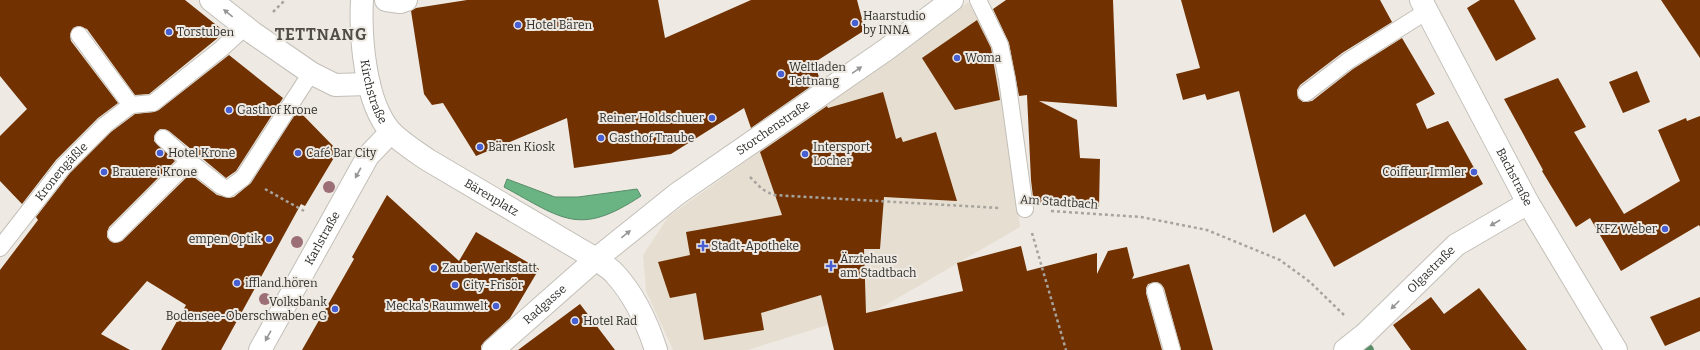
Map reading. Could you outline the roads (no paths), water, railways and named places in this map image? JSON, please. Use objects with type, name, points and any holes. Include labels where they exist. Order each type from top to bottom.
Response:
[{"type":"street","points":[[211,0],[244,27],[311,73],[335,85],[370,84]]},
{"type":"street","name":"Kirchstraße","points":[[362,0],[361,20],[363,49],[370,84],[374,102],[380,117],[391,132]]},
{"type":"street","points":[[386,0],[400,2],[406,0]]},
{"type":"street","name":"Storchenstraße","points":[[596,259],[677,194],[887,49],[952,0]]},
{"type":"street","name":"Bachstraße","points":[[1424,6],[1528,203],[1616,350]]},
{"type":"street","name":"Bärenplatz","points":[[391,132],[404,144],[428,160],[596,259],[615,274],[635,300],[649,330],[656,350]]},
{"type":"street","name":"Karlstraße","points":[[260,350],[368,156],[391,132]]},
{"type":"street","name":"Olgastraße","points":[[1345,350],[1364,336],[1456,245],[1528,203]]},
{"type":"street","name":"Radgasse","points":[[493,350],[596,259]]},
{"type":"lane","points":[[978,0],[1000,45],[1007,79],[1025,209]]},
{"type":"lane","points":[[1306,93],[1424,6]]},
{"type":"lane","points":[[79,35],[131,105],[153,103],[221,49],[244,27]]},
{"type":"lane","points":[[163,138],[189,161],[221,186],[228,189],[243,178],[311,73]]},
{"type":"lane","name":"Kronengäßle","points":[[0,248],[63,167],[105,125],[131,105]]},
{"type":"lane","points":[[116,234],[189,161]]},
{"type":"lane","points":[[1155,291],[1172,350]]},
{"type":"waterway","points":[[1364,344],[1369,350]]},
{"type":"place","name":"Haarstudio by INNA","points":[[855,23]]},
{"type":"place","name":"Hotel Bären","points":[[518,25]]},
{"type":"place","name":"Torstuben","points":[[169,32]]},
{"type":"place","name":"Woma","points":[[957,58]]},
{"type":"place","name":"Weltladen Tettnang","points":[[781,74]]},
{"type":"place","name":"Gasthof Krone","points":[[229,110]]},
{"type":"place","name":"Reiner Holdschuer","points":[[712,118]]},
{"type":"place","name":"Gasthof Traube","points":[[601,138]]},
{"type":"place","name":"Bären Kiosk","points":[[480,147]]},
{"type":"place","name":"Hotel Krone","points":[[160,153]]},
{"type":"place","name":"Café Bar City","points":[[298,153]]},
{"type":"place","name":"Intersport Locher","points":[[805,154]]},
{"type":"place","name":"Brauerei Krone","points":[[104,172]]},
{"type":"place","name":"Coiffeur Irmler","points":[[1474,172]]},
{"type":"place","name":"KFZ Weber","points":[[1665,229]]},
{"type":"place","name":"empen Optik","points":[[269,239]]},
{"type":"place","name":"Stadt-Apotheke","points":[[703,246]]},
{"type":"place","name":"Ärztehaus am Stadtbach","points":[[831,266]]},
{"type":"place","name":"ZauberWerkstatt","points":[[434,268]]},
{"type":"place","name":"iffland.hören","points":[[237,283]]},
{"type":"place","name":"City-Frisör","points":[[455,285]]},
{"type":"place","name":"Mecka's Raumwelt","points":[[496,306]]},
{"type":"place","name":"Volksbank Bodensee-Oberschwaben eG","points":[[335,309]]},
{"type":"place","name":"Hotel Rad","points":[[575,321]]},
{"type":"district","name":"TETTNANG","points":[[321,34]]}]
